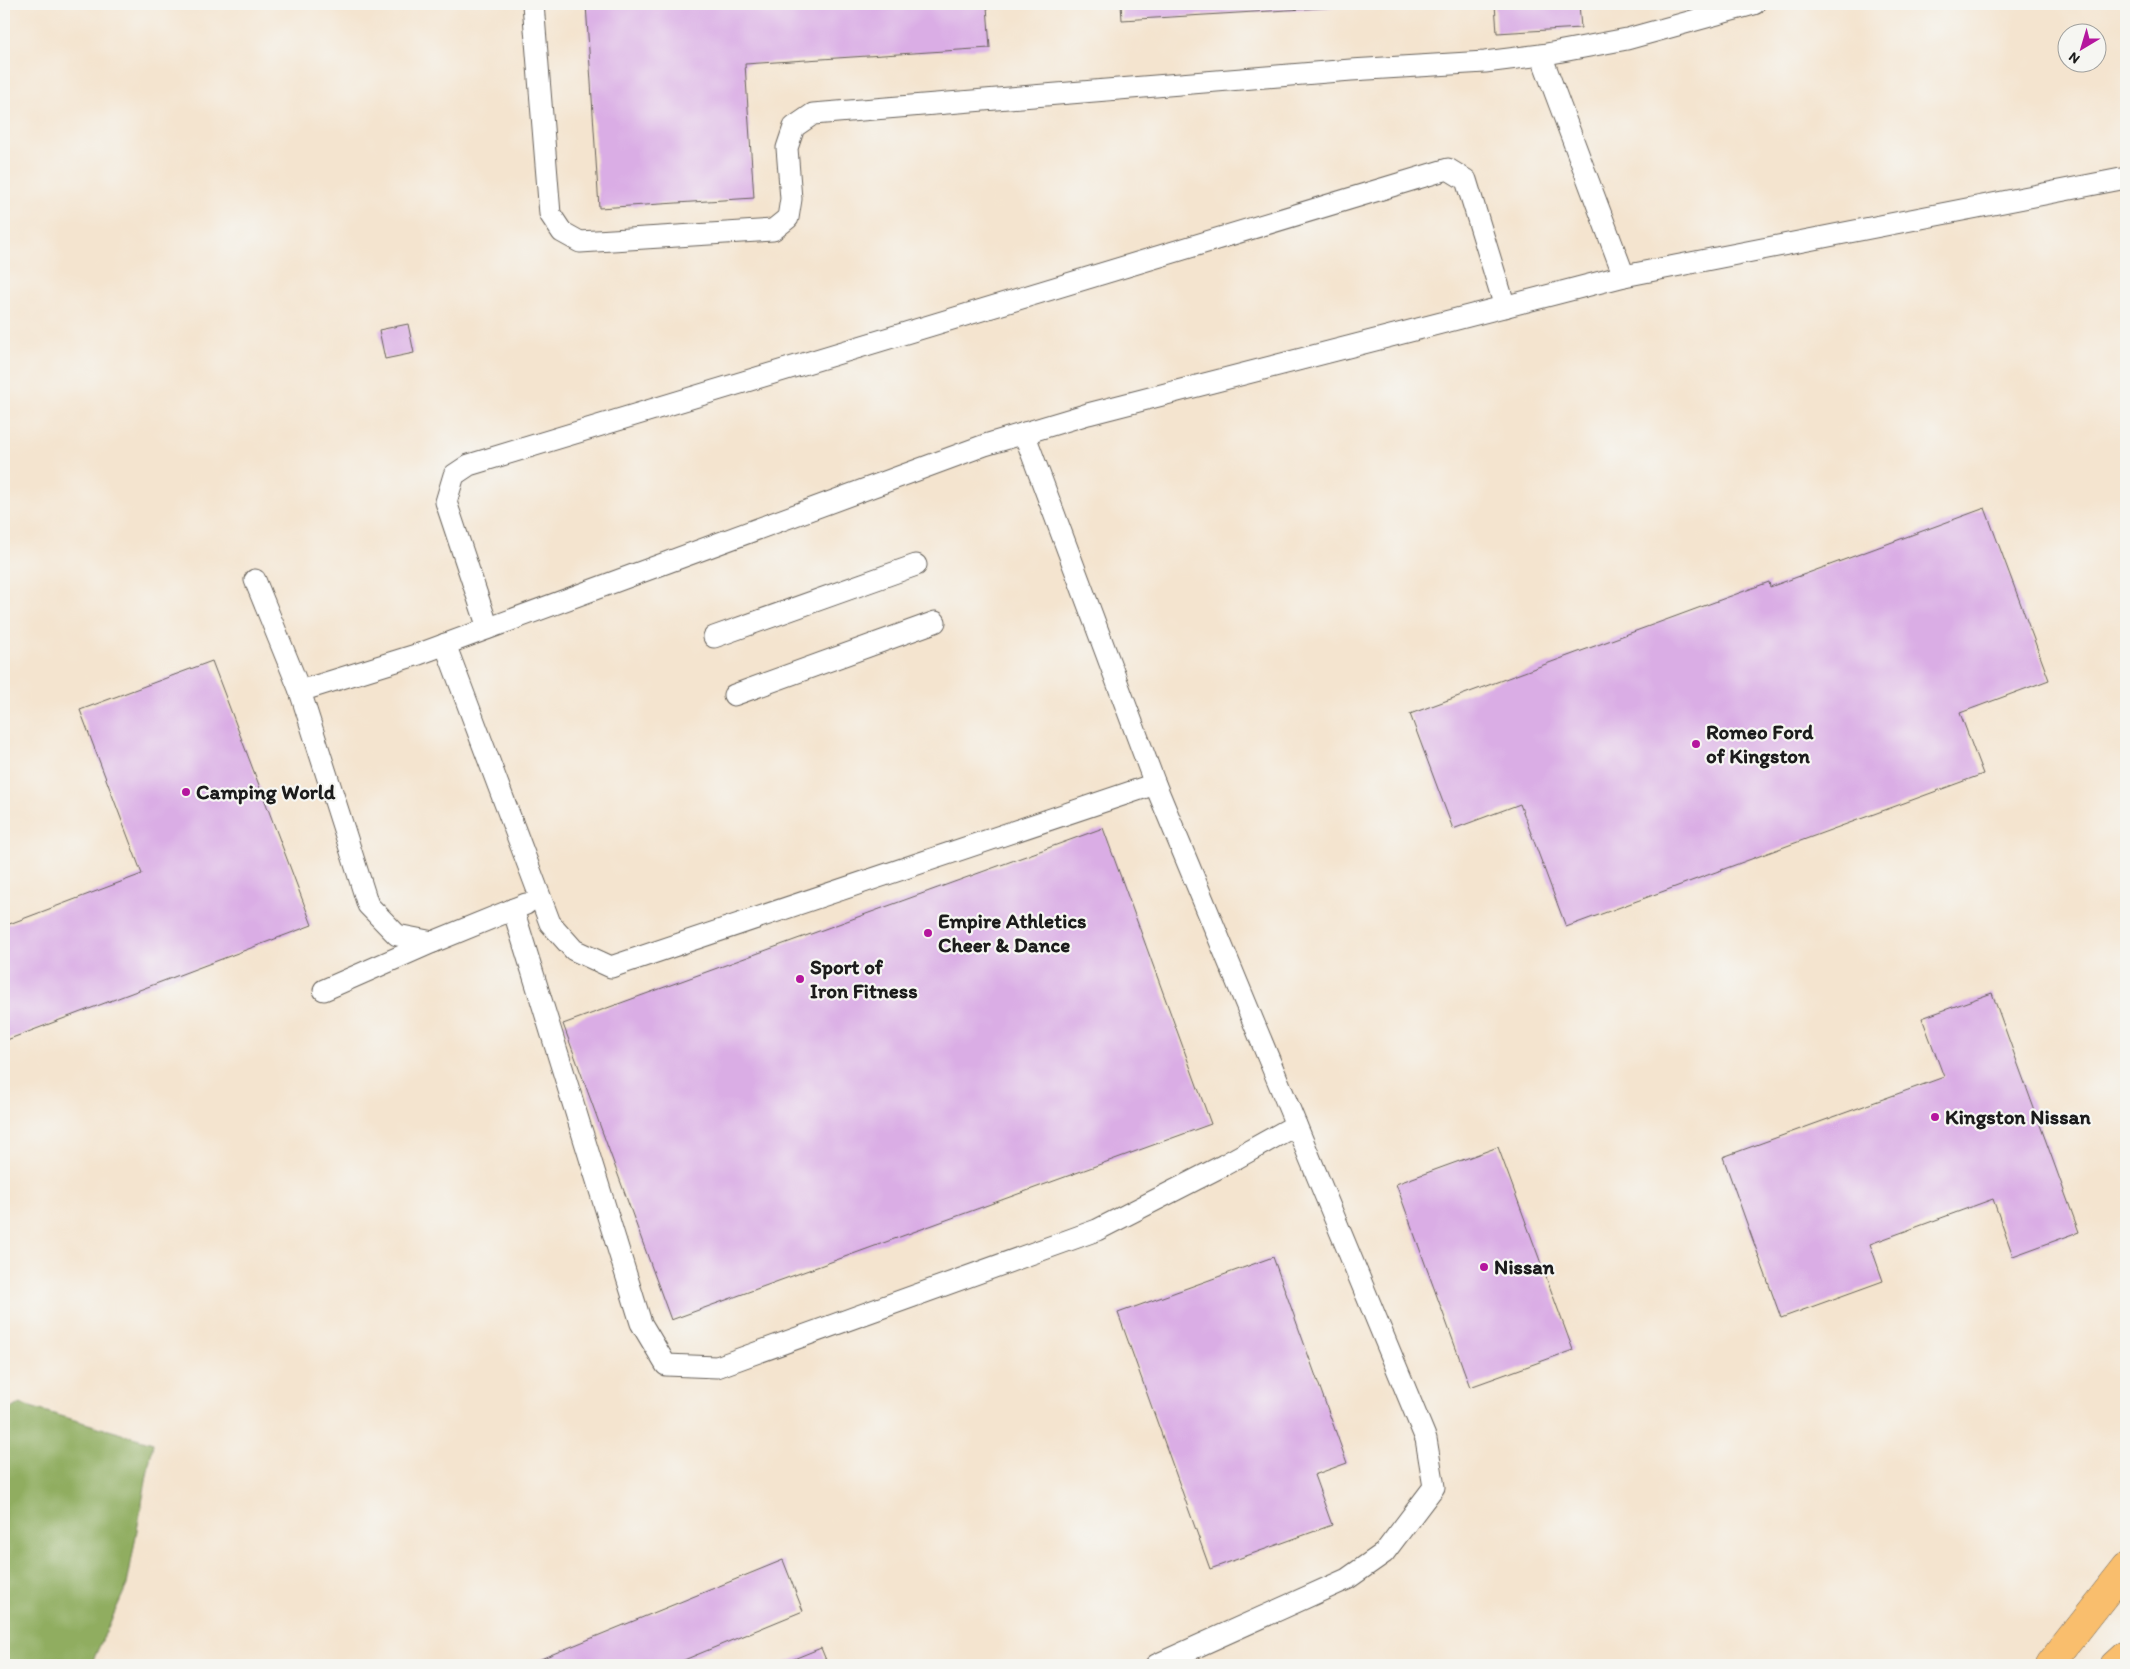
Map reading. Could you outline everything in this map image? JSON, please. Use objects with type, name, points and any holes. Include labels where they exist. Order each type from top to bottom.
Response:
[{"type":"highway","points":[[2049,1665],[2126,1567]]},
{"type":"highway","points":[[2114,1665],[2126,1655]]},
{"type":"lane","points":[[533,4],[550,214],[562,232],[580,242],[773,230],[788,218],[791,199],[787,148],[794,127],[813,114],[1351,70],[1486,62],[1541,55],[1627,40],[1754,4]]},
{"type":"lane","points":[[1541,55],[1624,276]]},
{"type":"lane","points":[[488,628],[446,502],[454,475],[470,465],[1448,168],[1466,180],[1505,307]]},
{"type":"lane","points":[[300,691],[445,644],[985,445],[1088,414],[1624,276],[2126,178]]},
{"type":"lane","points":[[1024,433],[1155,784],[1426,1439],[1434,1487],[1384,1553],[1347,1579],[1156,1665]]},
{"type":"lane","points":[[714,637],[916,565]]},
{"type":"lane","points":[[255,580],[300,691],[368,904],[397,935],[433,942]]},
{"type":"lane","points":[[734,695],[935,622]]},
{"type":"lane","points":[[445,644],[550,923],[574,950],[611,967],[1155,784]]},
{"type":"lane","points":[[324,990],[433,942],[541,898]]},
{"type":"lane","points":[[513,909],[641,1323],[666,1365],[717,1367],[1097,1230],[1224,1165],[1296,1124]]},
{"type":"green space","points":[[20,1404],[153,1443],[127,1585],[91,1665],[4,1665],[4,1412]]},
{"type":"building","points":[[586,4],[993,5],[987,6],[990,48],[745,64],[754,198],[599,208]]},
{"type":"building","points":[[1121,4],[1370,4],[1370,5],[1122,20]]},
{"type":"building","points":[[1495,4],[1579,4],[1581,28],[1497,33]]},
{"type":"building","points":[[408,324],[414,353],[385,359],[379,330]]},
{"type":"building","name":"Romeo Ford of Kingston","points":[[1985,508],[2049,680],[1960,713],[1983,774],[1566,927],[1520,804],[1453,829],[1410,714],[1769,582],[1770,587]]},
{"type":"building","name":"Camping World","points":[[212,661],[312,925],[4,1041],[4,926],[142,874],[80,710]]},
{"type":"building","points":[[1103,828],[1211,1124],[671,1320],[563,1024]]},
{"type":"building","name":"Kingston Nissan","points":[[1992,993],[2079,1232],[2013,1256],[1993,1199],[1870,1244],[1883,1281],[1781,1318],[1723,1157],[1944,1077],[1922,1018]]},
{"type":"building","name":"Nissan","points":[[1498,1147],[1573,1350],[1470,1387],[1396,1184]]},
{"type":"building","points":[[1273,1257],[1347,1463],[1314,1475],[1332,1525],[1210,1569],[1118,1313]]},
{"type":"building","points":[[783,1560],[803,1611],[672,1665],[526,1665]]},
{"type":"building","points":[[821,1648],[828,1665],[779,1665]]},
{"type":"place","name":"Romeo Ford of Kingston","points":[[1696,744]]},
{"type":"place","name":"Camping World","points":[[186,792]]},
{"type":"place","name":"Empire Athletics Cheer & Dance","points":[[928,933]]},
{"type":"place","name":"Sport of Iron Fitness","points":[[800,979]]},
{"type":"place","name":"Kingston Nissan","points":[[1935,1117]]},
{"type":"place","name":"Nissan","points":[[1484,1267]]}]
